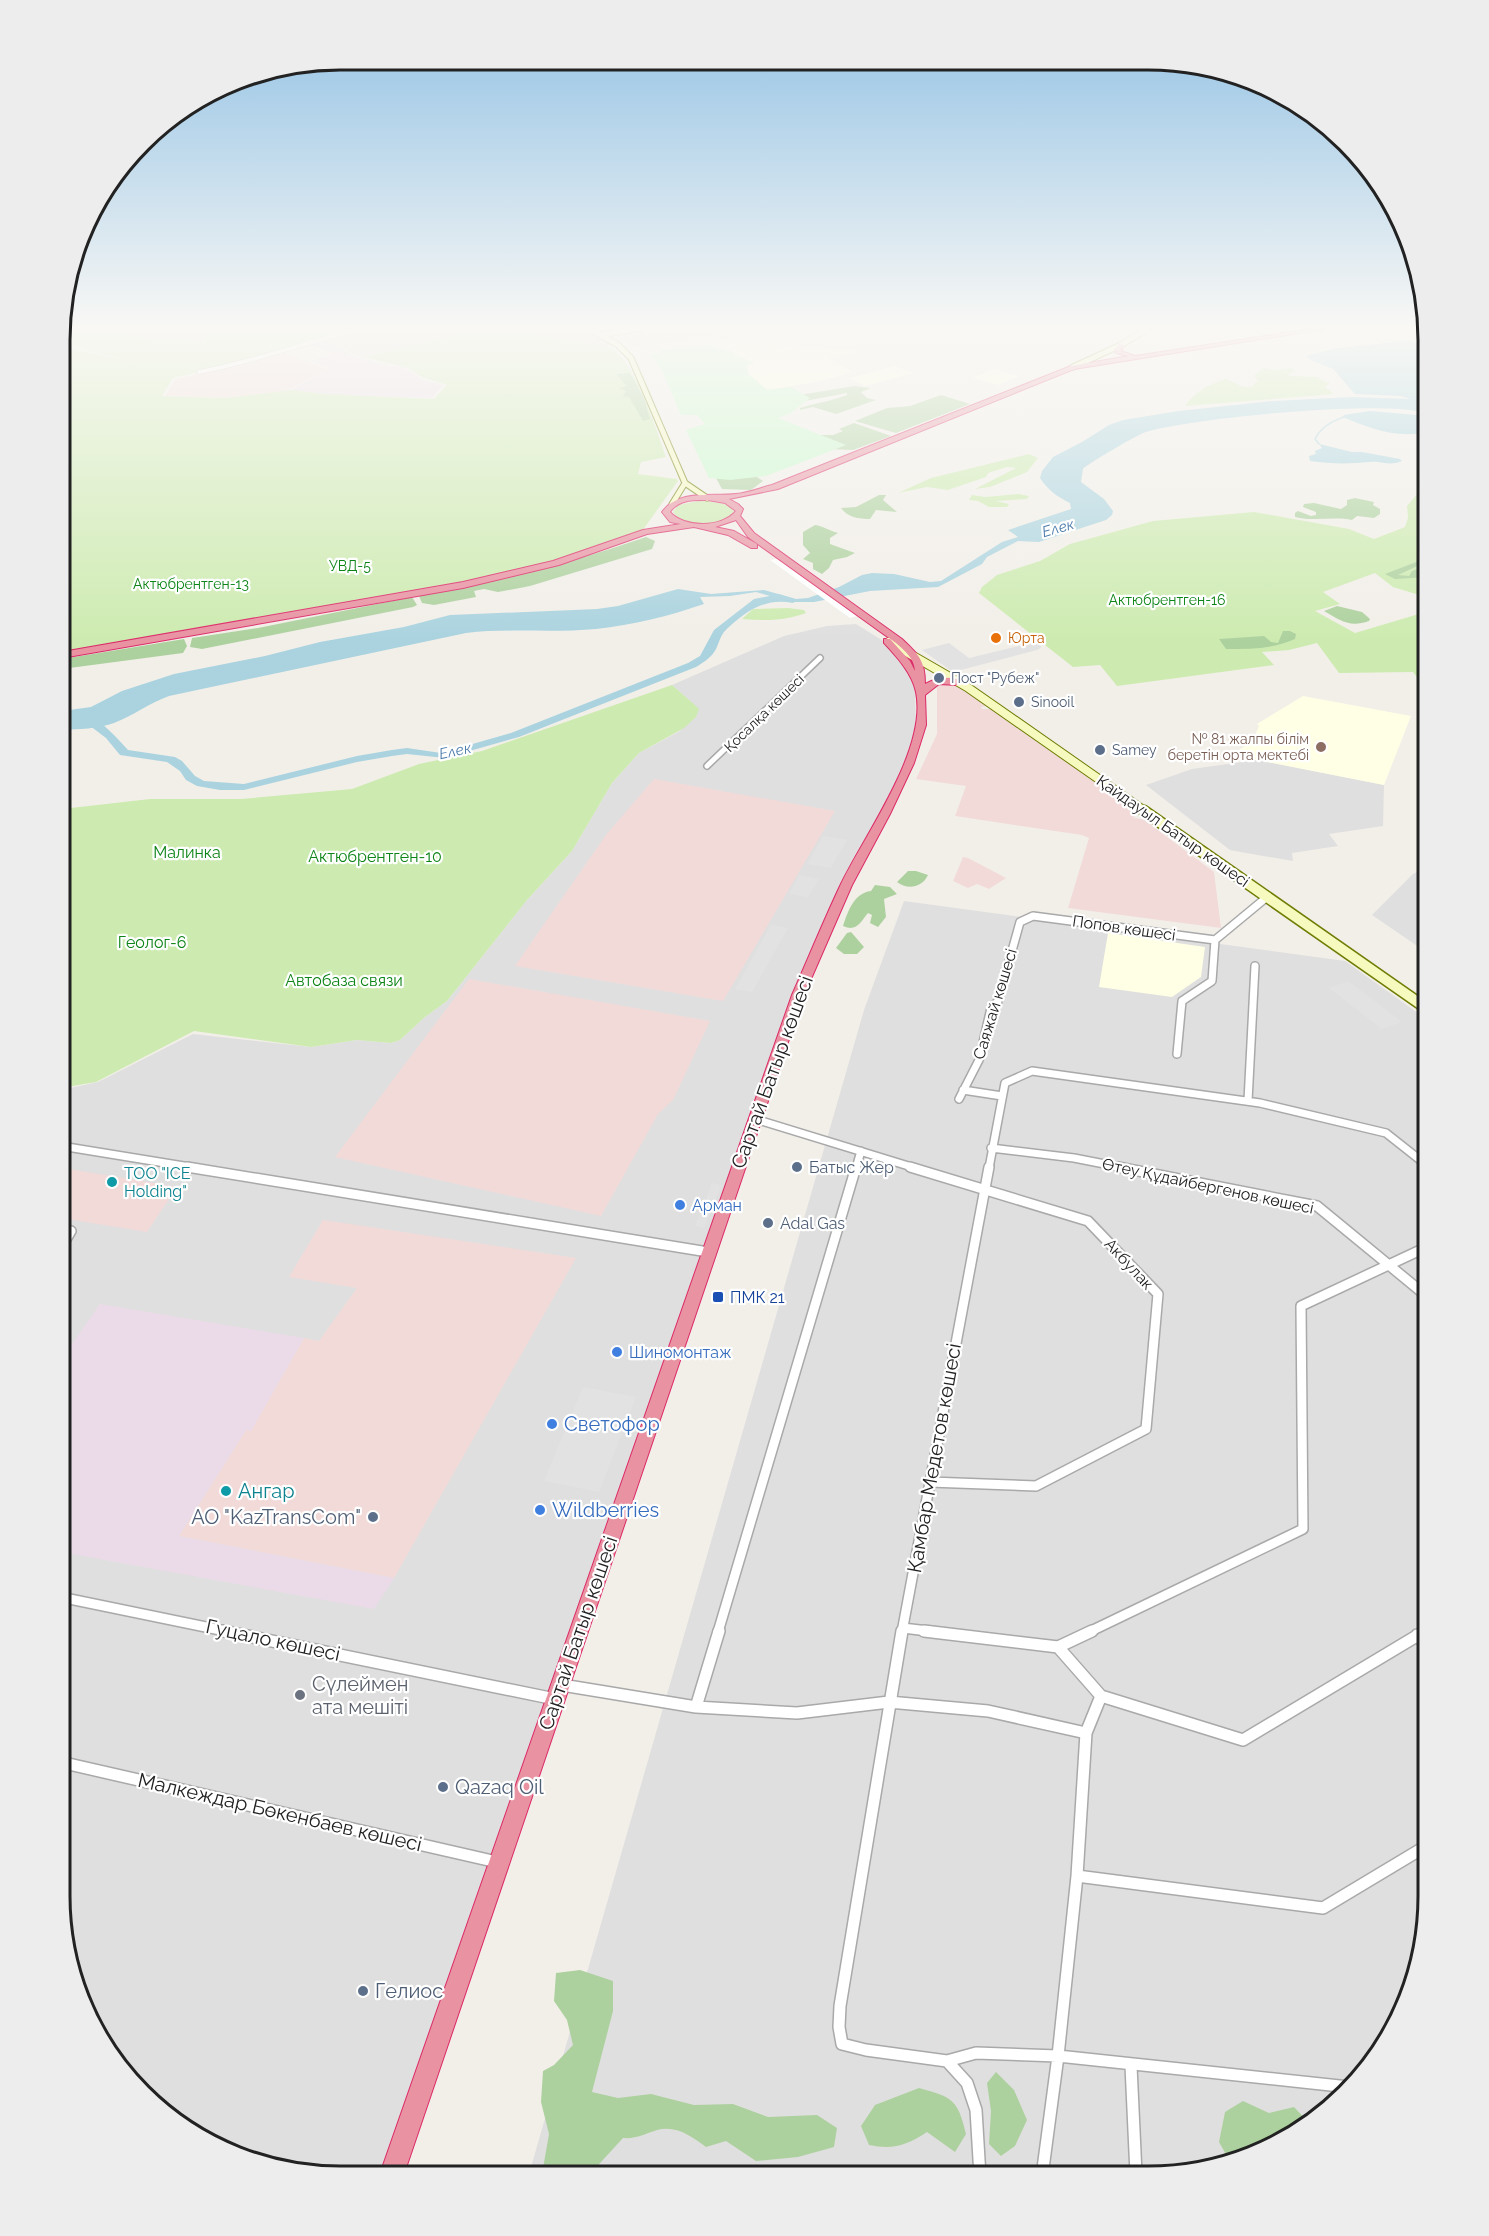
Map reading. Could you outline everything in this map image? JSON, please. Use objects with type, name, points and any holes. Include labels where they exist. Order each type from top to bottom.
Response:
[{"type":"highway","points":[[646,532],[669,508],[687,499],[739,496],[775,487],[908,433]]},
{"type":"highway","points":[[703,526],[723,523],[775,487]]},
{"type":"highway","points":[[711,498],[733,503],[751,535],[777,558]]},
{"type":"highway","points":[[669,508],[673,520],[742,537],[777,558],[858,616],[899,641],[915,656]]},
{"type":"highway","points":[[70,654],[463,585],[556,563],[646,532],[692,525]]},
{"type":"highway","points":[[858,616],[889,642],[907,663],[921,694],[934,682],[945,680],[958,682]]},
{"type":"highway","name":"Сартай Батыр көшесі","points":[[395,2166],[708,1252],[814,955],[846,885],[885,814],[909,763],[921,725],[920,667],[915,656]]},
{"type":"street","points":[[664,433],[685,483],[711,498]]},
{"type":"street","points":[[669,508],[685,483]]},
{"type":"street","name":"Қайдауыл Батыр көшесі","points":[[889,642],[958,682],[1418,1002]]},
{"type":"street","name":"Қосалқа көшесі","points":[[707,766],[820,658]]},
{"type":"street","points":[[1178,1054],[1182,1001],[1212,981],[1215,940],[1267,897]]},
{"type":"street","name":"Попов көшесі","points":[[1033,916],[1215,940]]},
{"type":"street","name":"Саяжай көшесі","points":[[959,1099],[979,1060],[991,1008],[998,1001],[1020,922],[1033,916]]},
{"type":"street","points":[[1248,1101],[1255,966]]},
{"type":"street","points":[[963,1090],[1002,1096],[1005,1083],[1032,1071],[1248,1101],[1386,1133],[1418,1158]]},
{"type":"street","name":"Қамбар Медетов көшесі","points":[[947,2061],[866,2050],[842,2044],[839,2027],[840,2006],[889,1702],[1002,1096]]},
{"type":"street","name":"Акбулак","points":[[755,1119],[1088,1221],[1158,1294],[1146,1429],[1036,1486],[930,1482]]},
{"type":"street","points":[[70,1147],[708,1252]]},
{"type":"street","name":"Өтеу Құдайбергенов көшесі","points":[[992,1148],[1074,1158],[1317,1206],[1418,1289]]},
{"type":"street","points":[[696,1707],[861,1151]]},
{"type":"street","points":[[903,1628],[1058,1647],[1303,1529],[1301,1306],[1418,1251]]},
{"type":"street","name":"Гуцало көшесі","points":[[70,1599],[558,1692],[696,1707],[797,1713],[889,1702],[988,1711],[1086,1733]]},
{"type":"street","points":[[1058,1647],[1101,1696],[1243,1740],[1417,1635]]},
{"type":"street","points":[[1043,2166],[1058,2056],[1077,1876],[1086,1733],[1101,1696]]},
{"type":"street","name":"Малкеждар Бөкенбаев көшесі","points":[[70,1765],[499,1863]]},
{"type":"street","points":[[1077,1876],[1323,1908],[1418,1851]]},
{"type":"street","points":[[979,2166],[976,2110],[967,2082],[947,2061],[976,2053],[1058,2056],[1131,2066],[1341,2086]]},
{"type":"street","points":[[1131,2066],[1136,2166]]},
{"type":"shaded area","points":[[856,624],[885,642],[905,663],[915,687],[916,737],[907,763],[811,951],[773,1051],[384,2166],[305,2163],[270,2156],[237,2145],[205,2129],[176,2110],[149,2087],[126,2060],[107,2031],[91,1999],[80,1966],[73,1931],[70,1896],[70,1088],[98,1082],[193,1034],[311,1047],[357,1040],[391,1043],[400,1040],[447,1001],[527,900],[572,851],[612,783],[639,753],[678,732],[696,717],[691,702],[672,685],[784,636],[827,626]]},
{"type":"shaded area","points":[[1040,641],[1041,648],[1037,650],[953,672],[922,650],[949,643],[969,658]]},
{"type":"shaded area","points":[[950,683],[964,689],[987,706],[981,707],[982,709],[990,709],[1129,806],[1128,810],[1137,814],[1134,818],[1143,819],[1214,872],[1221,928],[1068,908],[1089,838],[1082,835],[955,816],[966,786],[916,779],[937,734],[937,686]]},
{"type":"shaded area","name":"№ 81 жалпы білім беретін орта мектебі","points":[[1303,696],[1411,716],[1384,785],[1232,755],[1253,740],[1259,726],[1257,724]]},
{"type":"shaded area","points":[[1257,760],[1384,785],[1383,826],[1329,834],[1338,846],[1292,853],[1293,861],[1246,853],[1230,850],[1146,785],[1192,769]]},
{"type":"shaded area","points":[[654,779],[835,811],[723,1001],[515,966],[606,835]]},
{"type":"shaded area","points":[[823,836],[847,840],[831,868],[807,864]]},
{"type":"shaded area","points":[[963,857],[1006,878],[989,889],[977,884],[968,888],[953,881]]},
{"type":"shaded area","points":[[1418,872],[1418,946],[1372,915]]},
{"type":"shaded area","points":[[799,875],[819,879],[808,897],[789,894]]},
{"type":"shaded area","points":[[904,901],[1345,961],[1418,1013],[1418,1914],[1409,1966],[1398,1999],[1382,2031],[1363,2060],[1340,2087],[1313,2110],[1284,2129],[1252,2145],[1219,2156],[1184,2163],[1149,2166],[531,2166],[864,1010]]},
{"type":"shaded area","points":[[771,925],[788,928],[752,992],[735,989]]},
{"type":"shaded area","points":[[1108,933],[1205,947],[1201,977],[1172,997],[1099,987]]},
{"type":"shaded area","points":[[469,979],[710,1021],[673,1100],[658,1114],[601,1216],[335,1157]]},
{"type":"shaded area","points":[[1348,981],[1402,1022],[1382,1029],[1329,988]]},
{"type":"shaded area","name":"ТОО \"ICE Holding\"","points":[[70,1169],[177,1187],[147,1232],[70,1219]]},
{"type":"shaded area","points":[[712,1183],[721,1185],[704,1228],[695,1226]]},
{"type":"shaded area","points":[[323,1220],[576,1258],[394,1578],[179,1536],[246,1430],[251,1430],[304,1338],[319,1341],[357,1288],[289,1277]]},
{"type":"shaded area","points":[[100,1304],[304,1338],[251,1431],[246,1430],[179,1536],[394,1578],[374,1609],[70,1554],[70,1347]]},
{"type":"shaded area","points":[[583,1387],[636,1397],[599,1492],[544,1481]]},
{"type":"green space","points":[[70,433],[657,433],[666,457],[641,462],[638,474],[678,481],[642,531],[552,561],[459,583],[70,651]]},
{"type":"green space","points":[[688,433],[817,433],[846,445],[766,476],[730,480],[709,478]]},
{"type":"green space","points":[[883,433],[891,436],[853,450],[827,449],[754,475],[763,481],[751,490],[722,489],[716,478],[818,435]]},
{"type":"green space","points":[[1029,454],[1038,458],[1027,472],[990,487],[975,489],[1016,468],[1007,467],[988,473],[986,477],[948,490],[927,487],[898,493],[931,478]]},
{"type":"green space","name":"Актюбрентген-16","points":[[1418,493],[1418,595],[1393,587],[1375,573],[1323,592],[1340,604],[1315,611],[1355,633],[1418,614],[1418,679],[1413,672],[1339,673],[1317,643],[1289,650],[1262,652],[1274,665],[1117,686],[1100,665],[1073,667],[979,593],[982,587],[997,575],[1040,561],[1070,544],[1153,521],[1254,512],[1349,529],[1374,539],[1405,527],[1408,518],[1407,506]]},
{"type":"green space","points":[[1019,494],[1029,496],[1027,499],[996,501],[1009,504],[1007,507],[989,507],[978,501],[969,500],[972,495],[985,497]]},
{"type":"green space","points":[[879,495],[886,495],[883,500],[897,512],[876,510],[870,519],[866,519],[850,515],[841,508],[856,507]]},
{"type":"green space","points":[[1355,498],[1374,502],[1373,505],[1380,509],[1380,514],[1374,518],[1357,516],[1352,520],[1295,517],[1298,511],[1311,516],[1316,515],[1316,512],[1303,507],[1304,504],[1314,503],[1341,509],[1347,505],[1347,500]]},
{"type":"green space","points":[[704,500],[729,505],[734,512],[721,521],[703,524],[685,521],[673,512],[678,505]]},
{"type":"green space","points":[[815,525],[838,533],[830,538],[830,544],[855,553],[833,560],[822,574],[813,569],[813,563],[803,559],[810,553],[803,545],[803,532]]},
{"type":"green space","points":[[646,537],[655,541],[652,549],[530,586],[498,592],[484,589],[474,591],[476,597],[434,605],[422,603],[419,596],[534,571]]},
{"type":"green space","points":[[1418,561],[1418,566],[1398,575],[1409,576],[1412,571],[1418,569],[1418,578],[1395,579],[1385,574]]},
{"type":"green space","points":[[412,597],[417,605],[413,607],[202,649],[190,647],[192,638],[258,628]]},
{"type":"green space","points":[[1337,606],[1362,612],[1370,619],[1362,623],[1350,623],[1324,611]]},
{"type":"green space","points":[[753,609],[804,610],[806,613],[774,620],[742,619]]},
{"type":"green space","points":[[1283,631],[1296,634],[1295,639],[1270,647],[1226,649],[1219,639],[1264,636],[1271,642],[1278,643]]},
{"type":"green space","points":[[184,639],[187,646],[183,653],[70,668],[70,658]]},
{"type":"green space","points":[[672,685],[699,709],[696,717],[684,728],[639,753],[612,783],[572,851],[527,900],[447,1001],[400,1040],[391,1043],[357,1040],[311,1047],[194,1031],[96,1082],[70,1086],[70,808],[150,799],[241,799],[352,789],[419,764],[482,751]]},
{"type":"green space","points":[[908,871],[928,875],[918,885],[910,887],[901,885],[897,882]]},
{"type":"green space","points":[[875,885],[890,887],[897,894],[884,899],[886,917],[878,927],[870,923],[872,915],[868,913],[855,927],[843,926],[856,899],[865,892],[871,891]]},
{"type":"green space","points":[[851,932],[864,947],[857,954],[844,954],[836,948],[847,933]]},
{"type":"green space","points":[[580,1970],[613,1981],[613,2011],[592,2092],[618,2098],[651,2094],[694,2105],[733,2104],[768,2117],[817,2115],[837,2128],[834,2147],[798,2157],[756,2161],[726,2141],[706,2147],[683,2132],[664,2129],[636,2137],[623,2138],[597,2166],[543,2166],[549,2134],[541,2102],[543,2071],[554,2065],[573,2045],[567,2020],[554,2001],[556,1973]]},
{"type":"green space","points":[[996,2072],[1014,2090],[1027,2120],[1015,2146],[1001,2156],[989,2144],[991,2111],[987,2083]]},
{"type":"green space","points":[[919,2088],[940,2094],[957,2107],[966,2134],[955,2152],[927,2132],[893,2147],[869,2145],[861,2126],[875,2105]]},
{"type":"green space","points":[[1243,2101],[1269,2113],[1294,2107],[1303,2117],[1268,2138],[1226,2154],[1219,2142],[1225,2112]]},
{"type":"water","points":[[1096,433],[1143,433],[1113,449],[1083,469],[1081,482],[1104,499],[1113,511],[1112,515],[1106,520],[1039,542],[1018,541],[987,557],[982,564],[938,587],[870,591],[814,602],[792,602],[756,592],[700,597],[704,604],[651,620],[610,627],[466,633],[169,696],[114,723],[95,728],[70,730],[70,710],[91,707],[122,691],[174,674],[265,656],[320,642],[404,627],[450,615],[597,609],[618,606],[678,589],[711,594],[764,590],[796,599],[808,598],[872,573],[894,574],[930,582],[941,581],[1002,542],[1018,537],[1008,530],[1071,509],[1070,503],[1053,492],[1040,478],[1042,471],[1053,457]]},
{"type":"water","points":[[1319,444],[1402,461],[1397,463],[1332,463],[1310,461],[1309,456],[1316,454],[1315,451],[1322,448]]},
{"type":"pier","points":[[785,557],[865,614],[850,618],[770,560]]},
{"type":"waterway","points":[[1319,433],[1315,439],[1319,444]]},
{"type":"waterway","name":"Елек","points":[[82,716],[110,736],[124,753],[171,759],[185,769],[190,778],[201,784],[220,787],[244,787],[357,759],[392,753],[407,751],[441,756],[515,735],[692,665],[704,658],[711,649],[718,632],[757,601],[779,597],[793,600]]},
{"type":"place","name":"Юрта","points":[[996,638]]},
{"type":"place","name":"Пост \"Рубеж\"","points":[[939,678]]},
{"type":"place","name":"Sinooil","points":[[1019,702]]},
{"type":"place","name":"№ 81 жалпы білім беретін орта мектебі","points":[[1321,747]]},
{"type":"place","name":"Samey","points":[[1100,750]]},
{"type":"place","name":"Батыс Жер","points":[[797,1167]]},
{"type":"place","name":"ТОО \"ICE Holding\"","points":[[112,1182]]},
{"type":"place","name":"Арман","points":[[680,1205]]},
{"type":"place","name":"Adal Gas","points":[[768,1223]]},
{"type":"place","name":"ПМК 21","points":[[718,1297]]},
{"type":"place","name":"Шиномонтаж","points":[[617,1352]]},
{"type":"place","name":"Светофор","points":[[552,1424]]},
{"type":"place","name":"Ангар","points":[[226,1491]]},
{"type":"place","name":"Wildberries","points":[[540,1510]]},
{"type":"place","name":"АО \"KazTransCom\"","points":[[373,1517]]},
{"type":"place","name":"Сүлеймен ата мешіті","points":[[300,1695]]},
{"type":"place","name":"Qazaq Oil","points":[[443,1787]]},
{"type":"place","name":"Гелиос","points":[[363,1991]]},
{"type":"park label","name":"УВД-5","points":[[350,566]]},
{"type":"park label","name":"Актюбрентген-13","points":[[191,584]]},
{"type":"park label","name":"Малинка","points":[[187,852]]},
{"type":"park label","name":"Актюбрентген-10","points":[[375,856]]},
{"type":"park label","name":"Геолог-6","points":[[152,942]]},
{"type":"park label","name":"Автобаза связи","points":[[344,980]]}]
